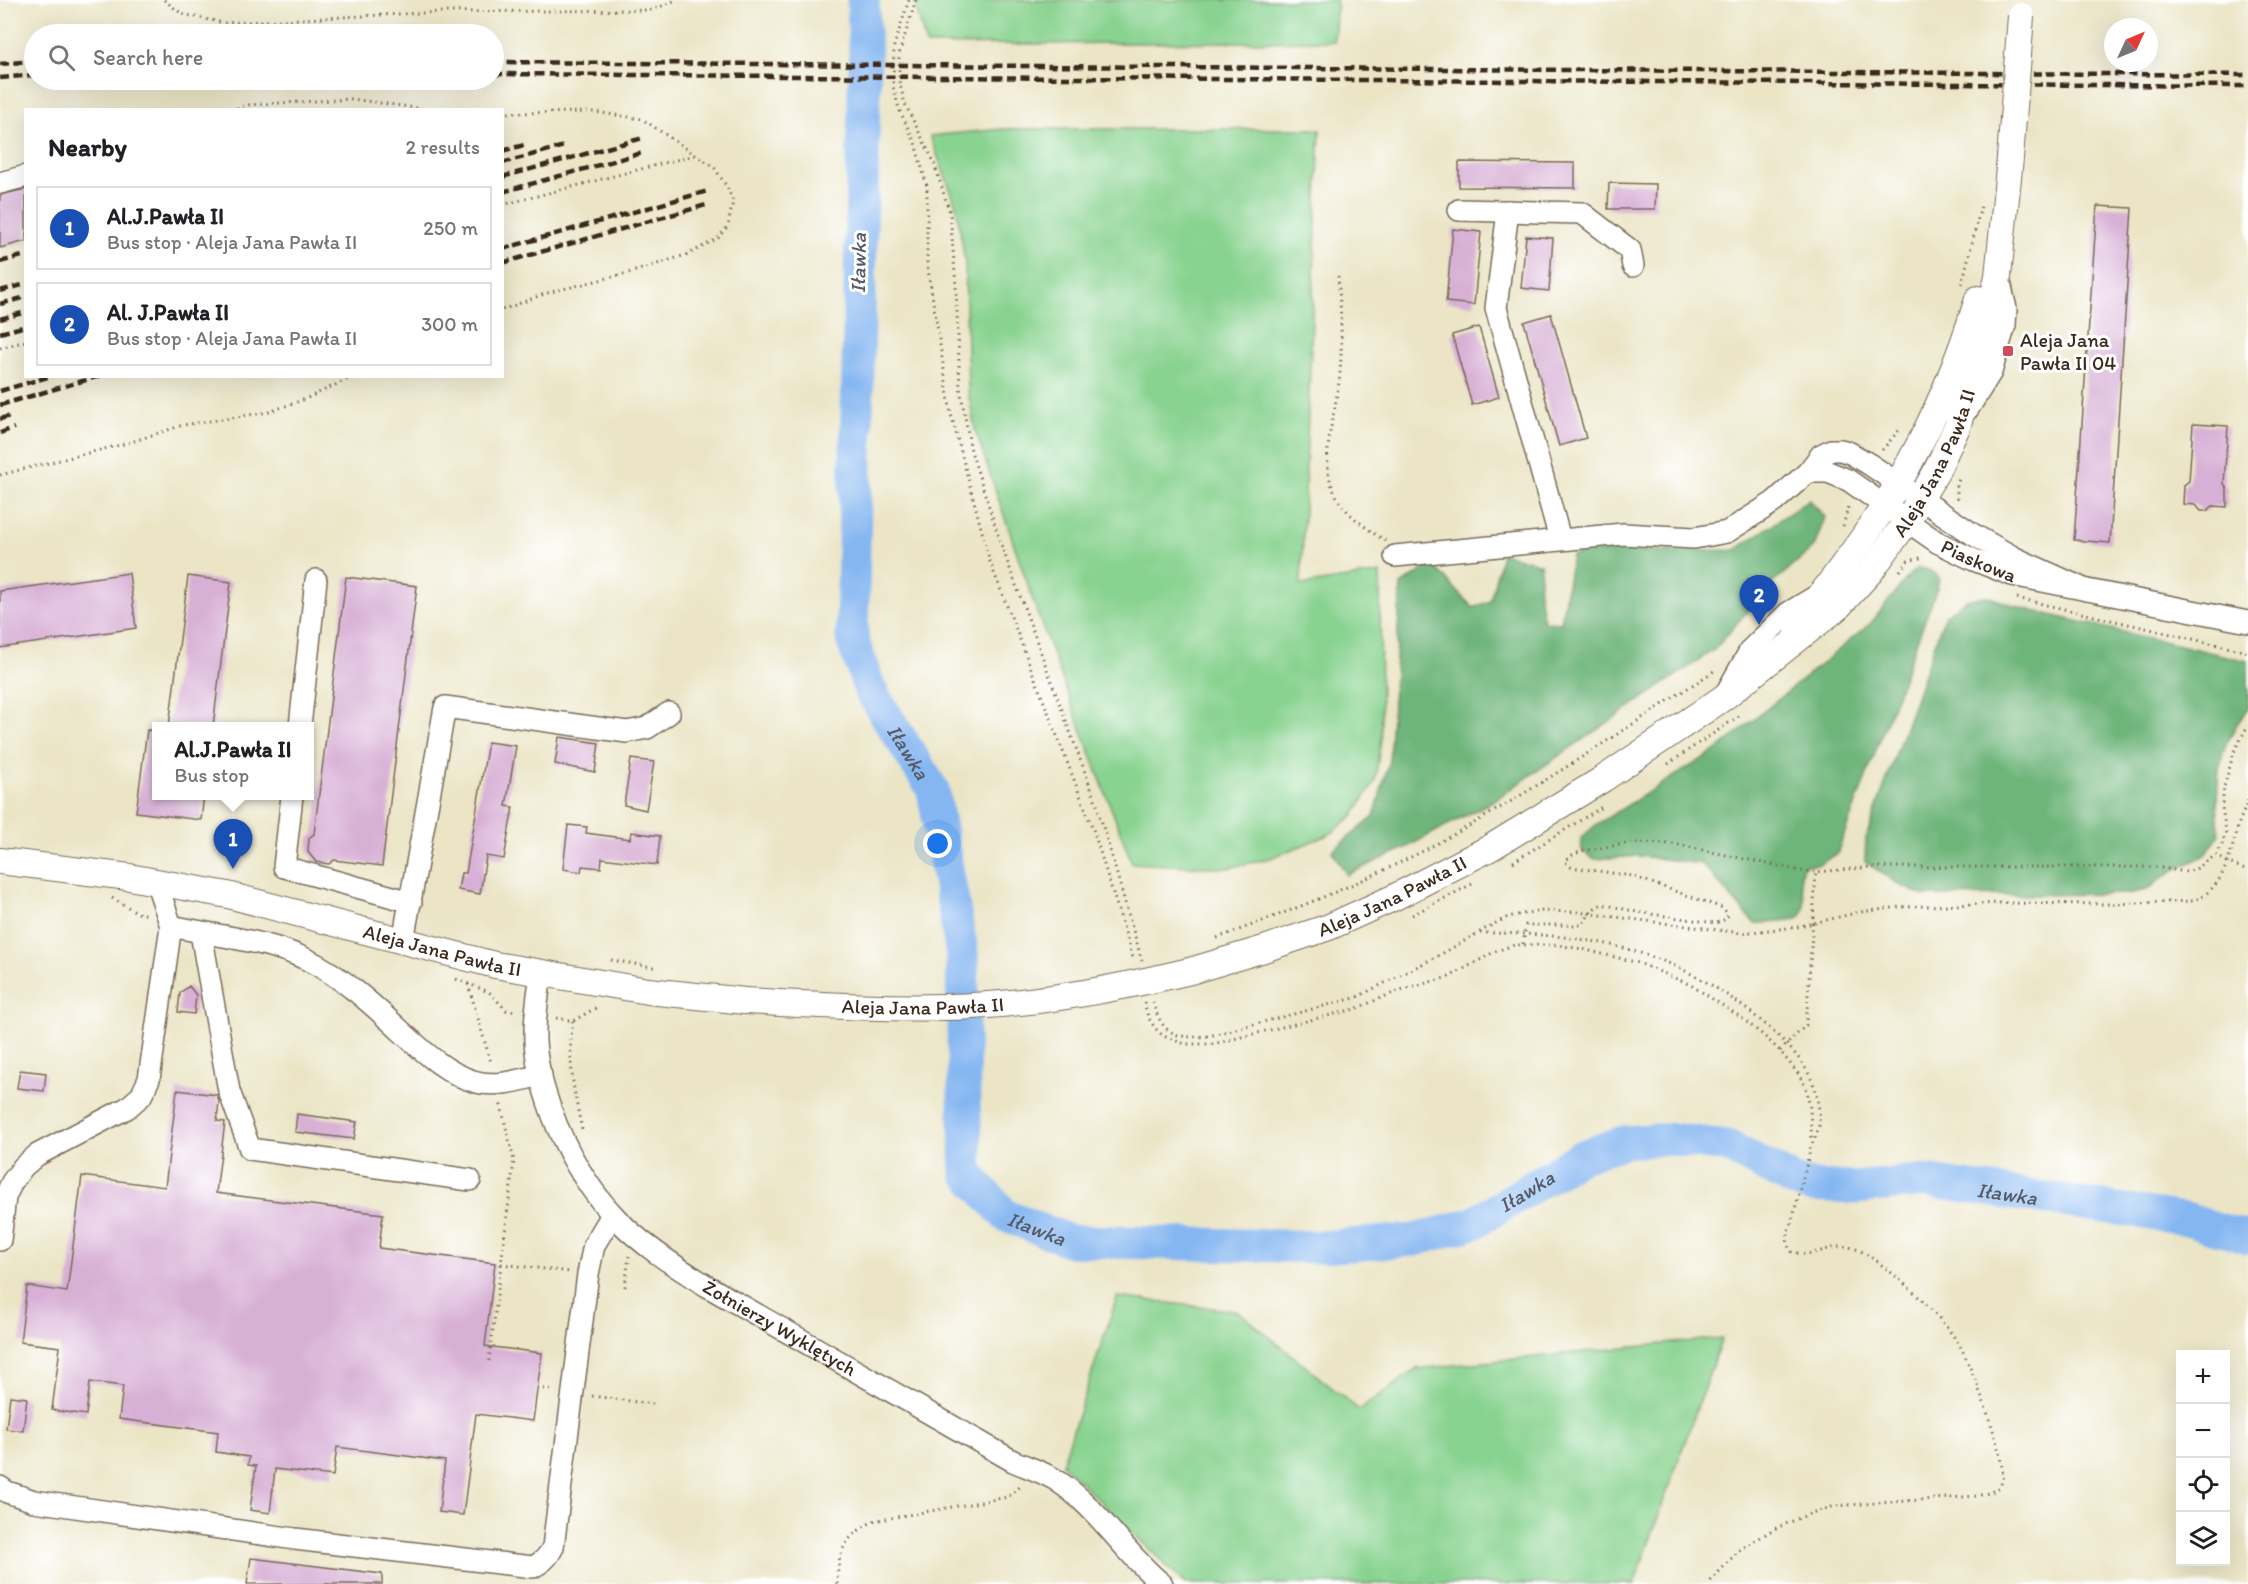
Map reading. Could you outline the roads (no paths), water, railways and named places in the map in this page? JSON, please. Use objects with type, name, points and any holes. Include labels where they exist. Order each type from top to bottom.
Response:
[{"type":"main road","name":"Aleja Jana Pawła II","points":[[0,861],[156,881],[228,895],[495,965],[541,973],[648,991],[745,1001],[868,1008],[974,1006],[1056,998],[1190,971],[1329,927],[1393,898],[1481,853],[1603,779],[1724,698],[1838,607],[1870,572],[1922,499],[1957,427],[1983,344],[1998,276],[2022,8]]},
{"type":"main road","name":"Aleja Jana Pawła II","points":[[1774,658],[1822,594],[1891,494],[1916,451],[1968,330],[2003,219]]},
{"type":"street","points":[[0,183],[24,177]]},
{"type":"street","points":[[1459,210],[1582,213],[1630,250],[1633,266]]},
{"type":"street","points":[[1508,211],[1496,308],[1560,539]]},
{"type":"street","points":[[1392,548],[1623,534],[1694,538],[1727,532],[1774,502],[1808,472],[1821,456],[1831,450],[1850,453],[1891,494]]},
{"type":"street","name":"Piaskowa","points":[[1891,494],[1922,499],[1959,526],[2015,558],[2086,590]]},
{"type":"street","name":"Piaskowa","points":[[1891,494],[1907,521],[1937,542],[2012,575],[2248,622]]},
{"type":"street","points":[[300,722],[316,580]]},
{"type":"street","points":[[1724,698],[1751,649],[1788,613],[1822,594]]},
{"type":"street","points":[[402,940],[411,902],[445,707],[627,732],[646,728],[669,713]]},
{"type":"street","points":[[291,800],[284,867],[411,902]]},
{"type":"street","points":[[0,1240],[5,1197],[23,1167],[37,1155],[127,1108],[141,1096],[149,1079],[171,926],[156,881]]},
{"type":"street","points":[[171,926],[266,946],[306,959],[338,977],[426,1053],[451,1071],[474,1082],[497,1084],[540,1075]]},
{"type":"street","points":[[201,933],[229,1091],[250,1149],[470,1180]]},
{"type":"street","name":"Żołnierzy Wyklętych","points":[[541,973],[535,1043],[540,1075],[552,1113],[569,1154],[589,1187],[612,1215],[671,1264],[707,1286],[1004,1456],[1055,1480],[1085,1503],[1149,1573],[1162,1584]]},
{"type":"street","points":[[0,1487],[6,1492],[34,1501],[306,1540],[533,1567],[549,1555],[553,1546],[588,1274],[594,1245],[612,1215]]},
{"type":"waterway","name":"Iławka","points":[[863,0],[865,53],[852,638],[870,690],[933,790],[962,953],[967,1173],[1006,1216],[1070,1241],[1322,1247],[1415,1240],[1474,1223],[1582,1156],[1624,1142],[1672,1139],[1727,1146],[1795,1181],[1810,1186],[1855,1188],[1924,1181],[2186,1219],[2248,1238]]},
{"type":"railway","points":[[0,64],[24,62]]},
{"type":"railway","points":[[504,62],[2248,75]]},
{"type":"railway","points":[[504,74],[2248,86]]},
{"type":"railway","points":[[0,78],[24,76]]},
{"type":"railway","points":[[504,176],[643,138]]},
{"type":"railway","points":[[504,150],[528,144]]},
{"type":"railway","points":[[504,162],[564,146]]},
{"type":"railway","points":[[504,191],[642,153]]},
{"type":"railway","points":[[504,248],[708,191]]},
{"type":"railway","points":[[504,262],[706,205]]},
{"type":"railway","points":[[0,262],[24,256]]},
{"type":"railway","points":[[0,291],[24,285]]},
{"type":"railway","points":[[0,304],[24,298]]},
{"type":"railway","points":[[0,319],[24,313]]},
{"type":"railway","points":[[0,333],[24,327]]},
{"type":"railway","points":[[0,391],[44,378]]},
{"type":"railway","points":[[0,405],[93,378]]},
{"type":"railway","points":[[0,419],[10,416]]},
{"type":"railway","points":[[0,433],[14,428]]},
{"type":"place","name":"Aleja Jana Pawła II 04","points":[[2008,351]]},
{"type":"place","name":"Al. J.Pawła II","points":[[1759,625]]},
{"type":"place","name":"Al.J.Pawła II","points":[[233,869]]}]
